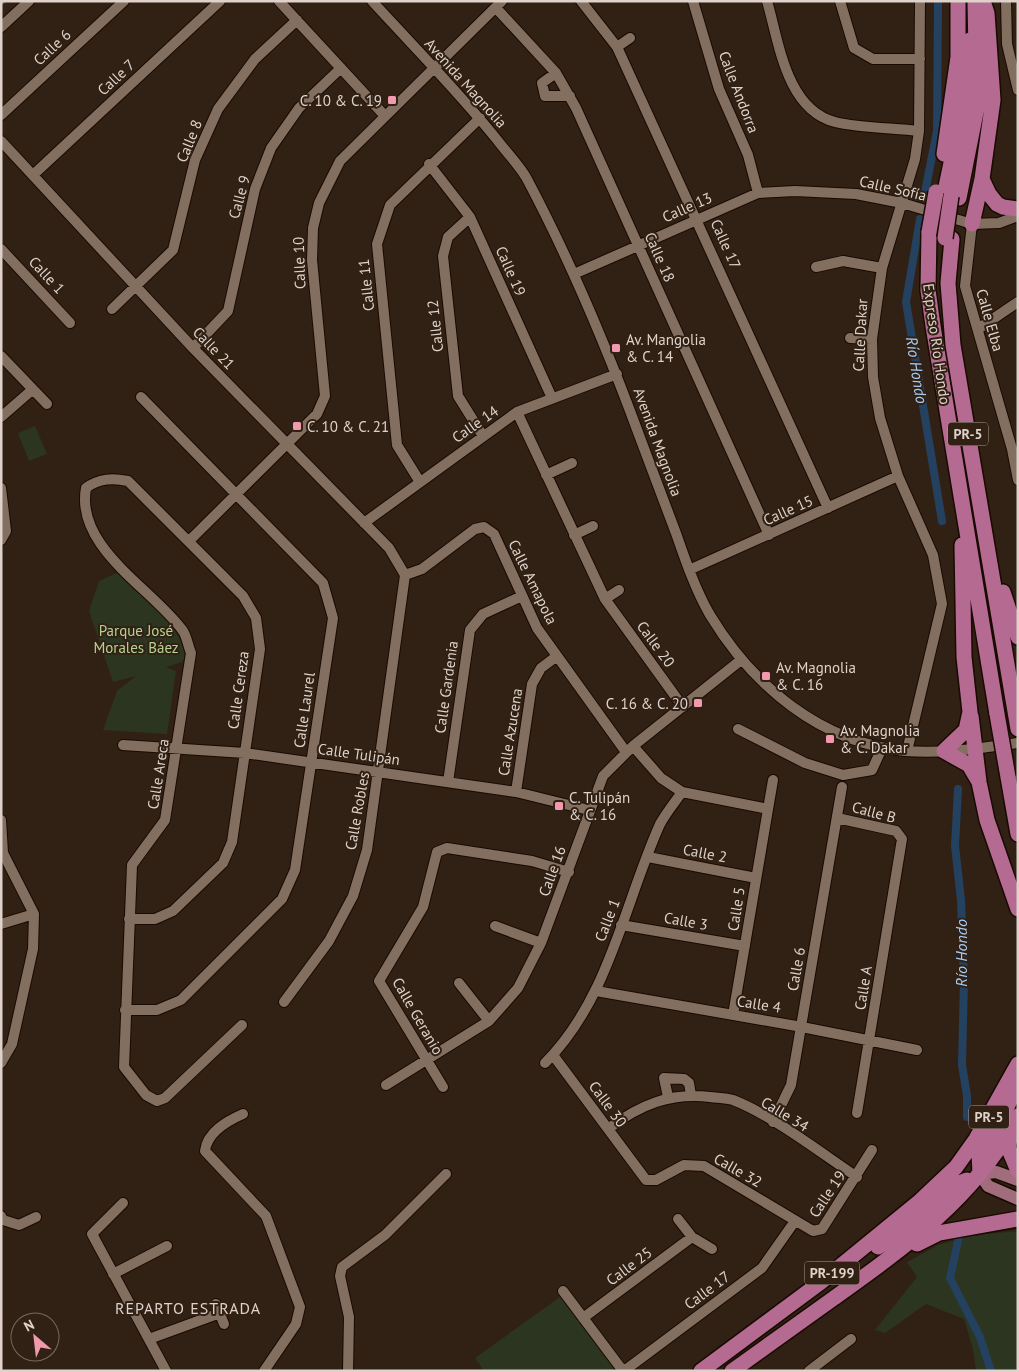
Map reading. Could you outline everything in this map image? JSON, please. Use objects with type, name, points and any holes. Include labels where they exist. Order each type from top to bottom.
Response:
[{"type":"highway","name":"Expreso Río Hondo","points":[[958,1],[956,81],[947,196],[941,236],[927,263],[930,306],[1018,834]]},
{"type":"highway","points":[[947,196],[967,87],[970,39],[969,1]]},
{"type":"highway","points":[[947,196],[965,136],[974,79],[976,44],[975,1]]},
{"type":"highway","name":"Expreso Río Hondo","points":[[982,1],[980,82],[974,127],[947,196],[941,236],[948,266],[948,301],[953,345],[1018,729]]},
{"type":"highway","points":[[972,224],[982,179],[993,100],[987,13],[982,1]]},
{"type":"highway","points":[[982,179],[989,194],[997,204],[1018,209]]},
{"type":"highway","points":[[966,529],[961,550],[964,657],[979,782],[991,834],[1018,909]]},
{"type":"highway","points":[[991,566],[999,578],[1018,637]]},
{"type":"highway","points":[[970,712],[966,730],[944,751],[969,765],[979,782]]},
{"type":"highway","name":"PR-5","points":[[956,1167],[976,1139],[1018,1064]]},
{"type":"highway","points":[[821,1282],[906,1228],[959,1183],[980,1174],[979,1153],[1003,1116],[1018,1083]]},
{"type":"highway","points":[[1016,1120],[1008,1147],[1018,1171]]},
{"type":"highway","name":"PR-5","points":[[980,1174],[1016,1120]]},
{"type":"highway","name":"PR-199","points":[[701,1371],[821,1282],[920,1201],[956,1167]]},
{"type":"highway","name":"PR-199","points":[[732,1371],[895,1255],[951,1206],[980,1174]]},
{"type":"highway","points":[[895,1255],[938,1233],[1018,1218]]},
{"type":"main road","points":[[1018,1180],[996,1172],[980,1174],[988,1186],[1018,1200]]},
{"type":"street","points":[[1,27],[29,1]]},
{"type":"street","name":"Calle 6","points":[[1,114],[124,1]]},
{"type":"street","name":"Calle 7","points":[[33,175],[220,1]]},
{"type":"street","points":[[279,1],[385,116]]},
{"type":"street","name":"Avenida Magnolia","points":[[372,1],[480,118],[525,176],[574,274],[617,374],[689,570],[710,614],[741,660],[774,694],[808,718],[846,737],[882,748],[907,751],[944,751],[1018,743]]},
{"type":"street","name":"Calle 17","points":[[581,1],[617,46],[698,218],[828,508]]},
{"type":"street","name":"Calle Andorra","points":[[693,1],[719,89],[748,155],[758,194]]},
{"type":"street","points":[[767,1],[789,76],[802,100],[816,114],[835,122],[919,130]]},
{"type":"street","points":[[840,1],[854,48],[873,59],[920,59]]},
{"type":"street","name":"Calle Dakar","points":[[907,751],[942,604],[933,556],[898,476],[880,418],[873,377],[872,339],[882,268],[915,159],[919,130],[920,1]]},
{"type":"street","points":[[1006,1],[1007,44],[1018,90]]},
{"type":"street","name":"Calle 10","points":[[189,541],[317,414],[325,396],[312,260],[313,228],[319,203],[340,161],[435,70],[499,5]]},
{"type":"street","name":"Calle 18","points":[[499,5],[556,73],[570,96],[769,535]]},
{"type":"street","name":"Calle 8","points":[[112,310],[174,250],[195,160],[218,110],[255,59],[297,20]]},
{"type":"street","points":[[617,46],[630,38]]},
{"type":"street","name":"Calle 9","points":[[193,348],[228,310],[255,189],[271,148],[299,108],[341,68]]},
{"type":"street","points":[[556,73],[542,83],[545,96],[570,96]]},
{"type":"street","name":"Calle 11","points":[[420,482],[397,445],[377,244],[390,204],[429,164],[480,118]]},
{"type":"street","name":"Calle 21","points":[[1,140],[193,348],[389,548],[405,575]]},
{"type":"street","name":"Calle 19","points":[[429,164],[470,217],[552,398]]},
{"type":"street","name":"Calle Sofía","points":[[758,194],[795,191],[856,194],[902,203],[972,224],[999,223],[1018,216]]},
{"type":"street","name":"Calle 13","points":[[574,274],[698,218],[758,194]]},
{"type":"street","name":"Calle 12","points":[[470,217],[448,237],[443,256],[458,396],[483,436]]},
{"type":"street","name":"Calle Elba","points":[[972,224],[964,286],[1012,449],[1018,480]]},
{"type":"street","name":"Calle 1","points":[[1,249],[70,323]]},
{"type":"street","points":[[816,266],[844,261],[882,268]]},
{"type":"street","points":[[978,330],[1018,302]]},
{"type":"street","points":[[850,338],[872,339]]},
{"type":"street","points":[[1,356],[46,404]]},
{"type":"street","name":"Calle 14","points":[[364,522],[517,412],[617,374]]},
{"type":"street","points":[[1,417],[32,390]]},
{"type":"street","name":"Calle Laurel","points":[[125,1010],[157,1010],[181,1000],[282,899],[295,870],[333,618],[323,583],[141,397]]},
{"type":"street","name":"Calle 20","points":[[517,412],[605,599],[683,707]]},
{"type":"street","points":[[546,475],[572,463]]},
{"type":"street","name":"Calle 15","points":[[689,570],[898,476]]},
{"type":"street","name":"Calle Cereza","points":[[103,480],[114,478],[128,481],[243,596],[256,618],[260,649],[232,842],[222,863],[173,911],[155,919],[129,919]]},
{"type":"street","name":"Calle Areca","points":[[103,480],[93,483],[86,488],[85,496],[90,524],[102,547],[183,632],[191,653],[165,820],[132,865],[124,1067],[146,1094],[157,1101],[165,1098],[242,1025]]},
{"type":"street","points":[[1,488],[6,531],[1,540]]},
{"type":"street","points":[[574,535],[594,526]]},
{"type":"street","name":"Calle Amapola","points":[[405,575],[422,569],[475,529],[484,527],[494,534],[537,628],[557,656],[630,749],[661,778],[682,792]]},
{"type":"street","name":"Calle Robles","points":[[284,1002],[329,941],[353,896],[367,850],[405,575]]},
{"type":"street","points":[[605,599],[619,590]]},
{"type":"street","name":"Calle Gardenia","points":[[448,782],[470,630],[483,614],[522,596]]},
{"type":"street","name":"Calle Azucena","points":[[516,792],[532,684],[541,668],[557,656]]},
{"type":"street","name":"Calle 16","points":[[386,1085],[488,1021],[518,988],[540,943],[569,872],[589,810],[603,776],[630,749],[741,660]]},
{"type":"street","points":[[738,729],[805,763],[843,775],[872,770],[882,748]]},
{"type":"street","name":"Calle Tulipán","points":[[123,746],[245,753],[312,762],[516,792],[589,810]]},
{"type":"street","name":"Calle 5","points":[[733,1015],[773,780]]},
{"type":"street","name":"Calle 6","points":[[772,1122],[790,1084],[802,1027],[842,787]]},
{"type":"street","points":[[682,792],[768,808]]},
{"type":"street","name":"Calle 1","points":[[545,1063],[554,1055],[577,1025],[596,991],[661,822],[682,792]]},
{"type":"street","name":"Calle B","points":[[837,818],[896,831],[902,840],[898,868]]},
{"type":"street","points":[[1,820],[3,853],[34,914],[33,949],[12,1044],[1,1063]]},
{"type":"street","name":"Calle Geranio","points":[[443,1087],[379,981],[423,907],[438,852],[447,848],[532,860],[569,872]]},
{"type":"street","name":"Calle 2","points":[[648,857],[756,878]]},
{"type":"street","name":"Calle A","points":[[857,1113],[898,868]]},
{"type":"street","points":[[1,924],[34,914]]},
{"type":"street","name":"Calle 3","points":[[621,925],[745,946]]},
{"type":"street","points":[[495,926],[540,943]]},
{"type":"street","points":[[459,983],[488,1021]]},
{"type":"street","name":"Calle 4","points":[[596,991],[802,1027],[916,1050]]},
{"type":"street","name":"Calle 30","points":[[554,1055],[639,1171]]},
{"type":"street","points":[[668,1097],[664,1078],[684,1079],[689,1083],[691,1095]]},
{"type":"street","name":"Calle 34","points":[[608,1129],[620,1119],[656,1100],[668,1097],[691,1095],[732,1100],[772,1122],[857,1177]]},
{"type":"street","points":[[243,1114],[226,1121],[206,1142],[204,1150],[266,1216],[300,1307],[296,1324],[264,1371]]},
{"type":"street","name":"Calle 19","points":[[795,1221],[813,1231],[822,1230],[857,1177],[872,1150]]},
{"type":"street","name":"Calle 32","points":[[639,1171],[646,1180],[656,1180],[684,1165],[704,1166],[795,1221]]},
{"type":"street","points":[[348,1371],[349,1317],[340,1276],[342,1267],[385,1235],[446,1174]]},
{"type":"street","points":[[123,1203],[92,1234],[166,1371]]},
{"type":"street","points":[[1,1216],[3,1220],[19,1225],[36,1217]]},
{"type":"street","points":[[678,1219],[692,1237],[712,1248]]},
{"type":"street","name":"Calle 17","points":[[623,1371],[762,1268],[795,1221]]},
{"type":"street","name":"Calle 25","points":[[584,1318],[692,1237]]},
{"type":"street","points":[[113,1274],[167,1246]]},
{"type":"street","points":[[563,1291],[623,1371]]},
{"type":"street","points":[[149,1339],[218,1309],[224,1324]]},
{"type":"street","points":[[809,1371],[851,1339]]},
{"type":"green space","points":[[35,426],[47,454],[29,461],[18,433]]},
{"type":"green space","name":"Parque José Morales Báez","points":[[121,571],[160,611],[177,634],[183,646],[185,658],[182,662],[166,667],[176,671],[167,734],[103,730],[117,691],[136,676],[113,682],[89,611],[99,581]]},
{"type":"green space","points":[[1018,1231],[1018,1371],[976,1371],[973,1349],[964,1319],[926,1304],[885,1333],[875,1330],[917,1277],[907,1262],[938,1245],[974,1235]]},
{"type":"green space","points":[[560,1297],[614,1368],[611,1371],[484,1371],[475,1358]]},
{"type":"waterway","points":[[1,4],[5,1]]},
{"type":"waterway","name":"Río Hondo","points":[[924,197],[937,131],[938,1]]},
{"type":"waterway","name":"Río Hondo","points":[[920,219],[906,302],[942,521]]},
{"type":"waterway","name":"Río Hondo","points":[[958,789],[955,846],[961,900],[964,979],[962,1065],[967,1096],[967,1117]]},
{"type":"waterway","name":"Río Hondo","points":[[960,1232],[950,1278],[980,1337],[991,1371]]},
{"type":"place","name":"C. 10 & C. 19","points":[[392,100]]},
{"type":"place","name":"Av. Mangolia & C. 14","points":[[616,348]]},
{"type":"place","name":"C. 10 & C. 21","points":[[297,426]]},
{"type":"place","name":"Av. Magnolia & C. 16","points":[[766,676]]},
{"type":"place","name":"C. 16 & C. 20","points":[[698,703]]},
{"type":"place","name":"Av. Magnolia & C. Dakar","points":[[830,739]]},
{"type":"place","name":"C. Tulipán & C. 16","points":[[559,806]]},
{"type":"district","name":"REPARTO ESTRADA","points":[[188,1308]]}]
